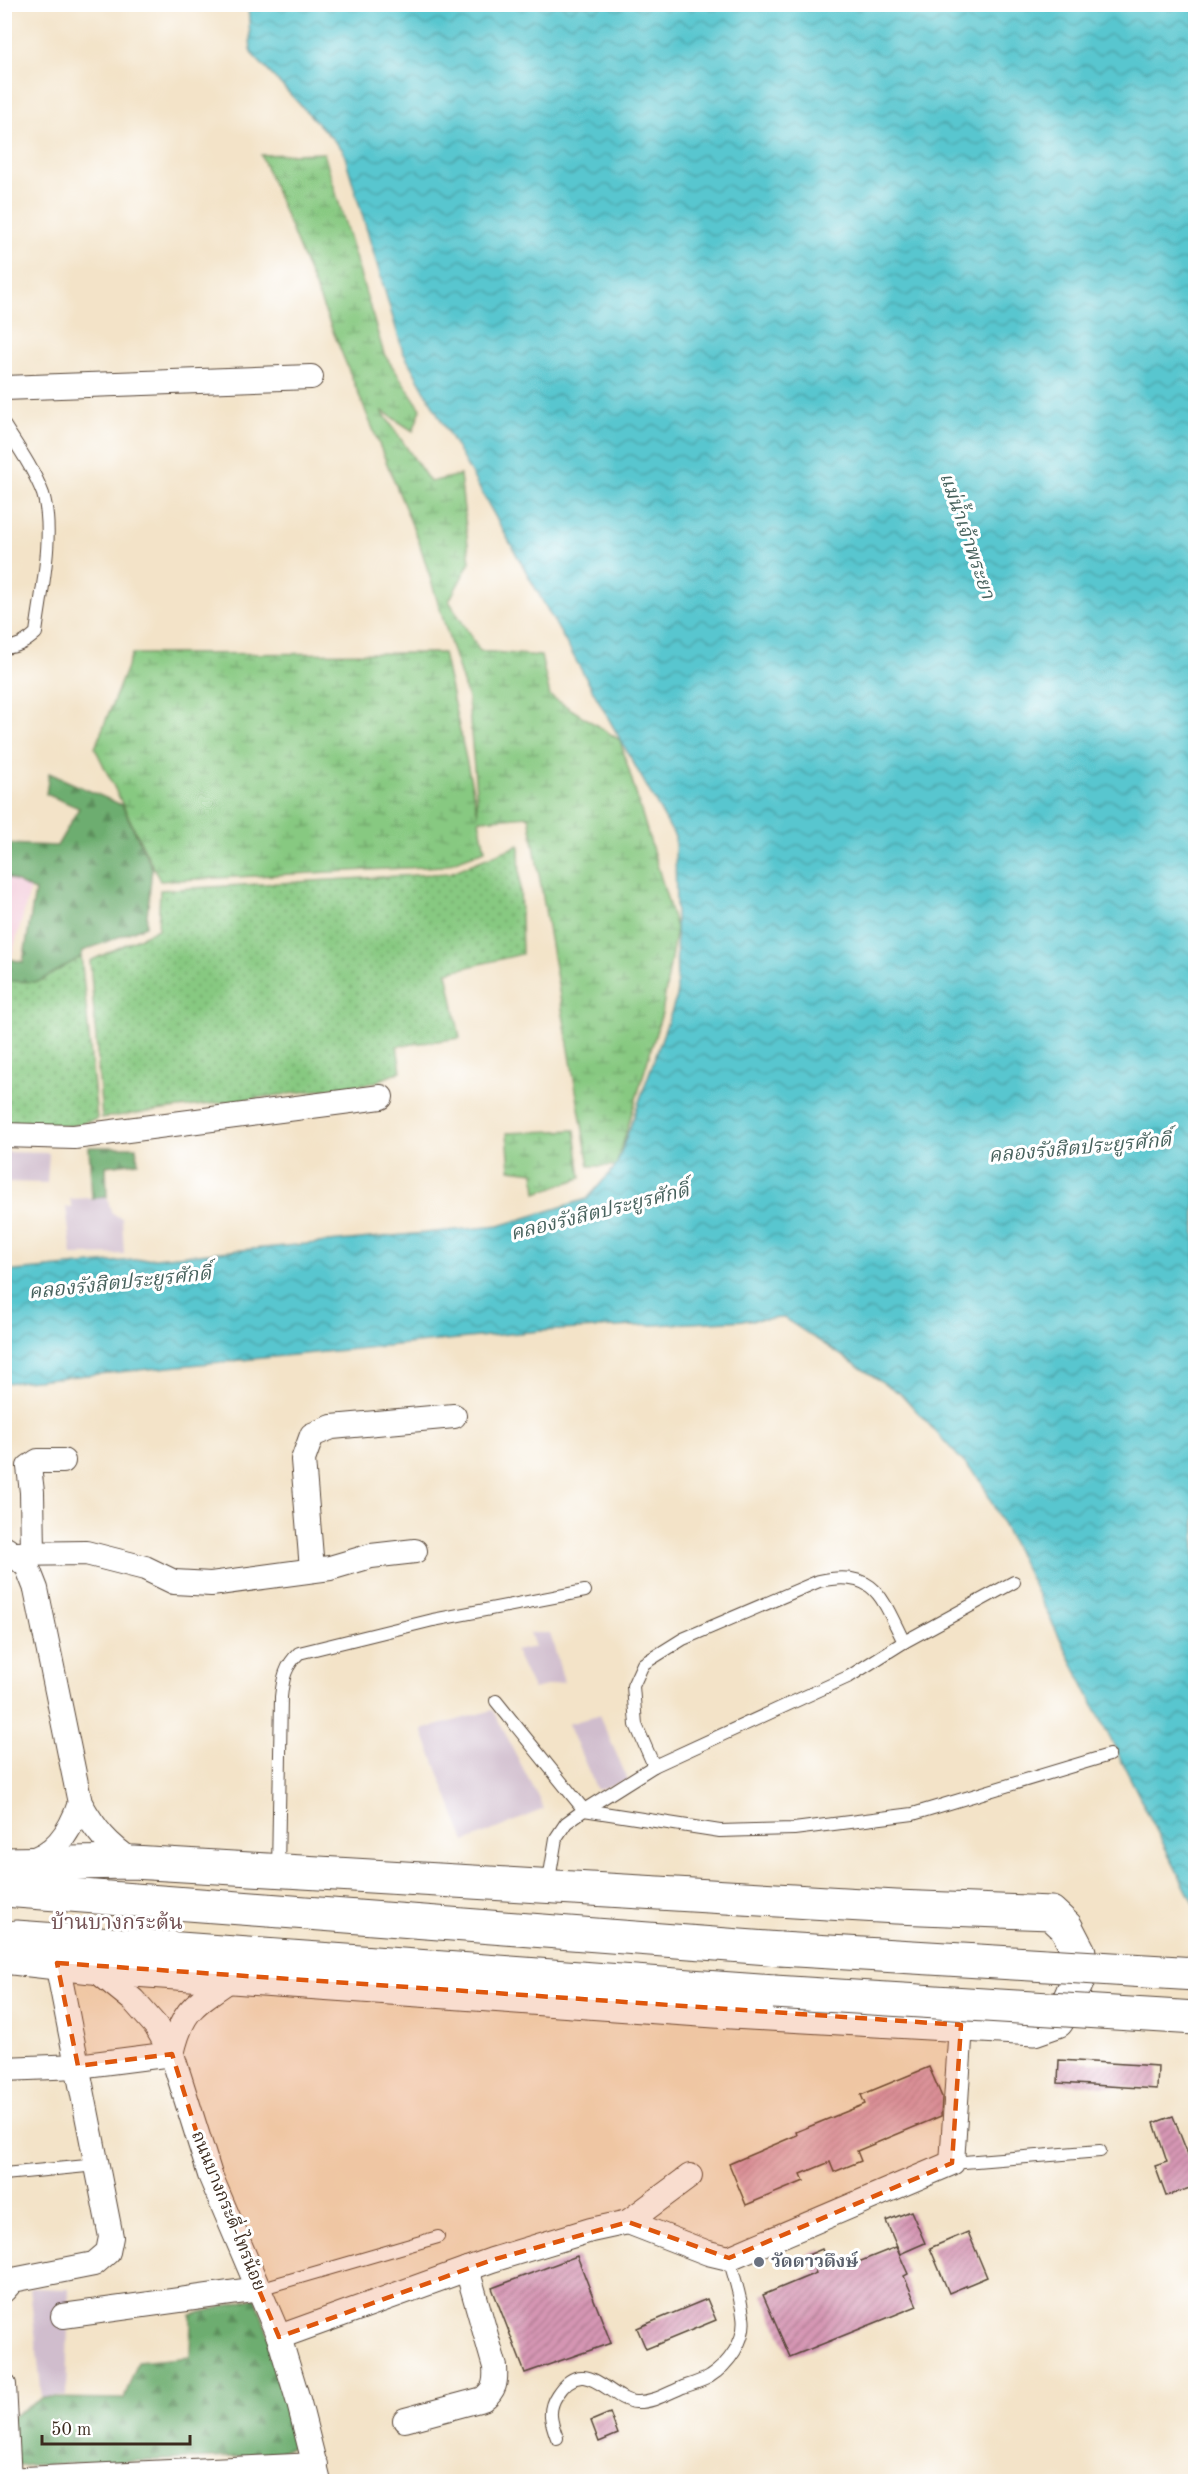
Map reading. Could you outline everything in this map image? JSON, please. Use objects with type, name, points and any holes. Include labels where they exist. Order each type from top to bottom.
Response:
[{"type":"main road","points":[[4,1864],[133,1862],[896,1907],[1051,1913],[1066,1927],[1078,1952],[1080,1975],[1057,2021],[1034,2029],[702,2010],[92,1967],[4,1957]]},
{"type":"main road","points":[[4,1890],[780,1949],[1196,1974]]},
{"type":"main road","points":[[4,1936],[774,1992],[1196,2018]]},
{"type":"street","points":[[4,388],[311,377]]},
{"type":"street","points":[[4,1135],[74,1137],[381,1097]]},
{"type":"street","points":[[312,1569],[303,1460],[312,1435],[332,1427],[454,1416]]},
{"type":"street","points":[[16,1551],[32,1492],[30,1467],[38,1461],[63,1461]]},
{"type":"street","points":[[16,1551],[86,1553],[146,1568],[174,1582],[201,1584],[330,1568],[371,1556],[415,1551]]},
{"type":"street","points":[[16,1551],[27,1566],[36,1589],[80,1803],[95,1829],[110,1846],[133,1862]]},
{"type":"street","points":[[4,1864],[38,1859],[59,1843],[73,1825],[80,1803]]},
{"type":"street","points":[[4,2290],[13,2280],[94,2264],[108,2252],[111,2237],[57,1963]]},
{"type":"street","name":"ถนนบางกระดี่-ไทรน้อย","points":[[92,1967],[134,2000],[156,2026],[172,2054],[210,2175],[279,2337],[318,2473]]},
{"type":"street","points":[[4,2069],[78,2066],[172,2054],[177,2030],[186,2013],[234,1977]]},
{"type":"street","points":[[628,2222],[708,2253],[729,2258],[952,2163],[961,2025]]},
{"type":"street","points":[[279,2337],[467,2269],[591,2230],[628,2222],[690,2176]]},
{"type":"street","points":[[405,2420],[483,2399],[491,2393],[496,2382],[495,2367],[467,2269]]},
{"type":"street","points":[[63,2316],[259,2289]]},
{"type":"street","points":[[4,2385],[7,2480],[318,2473]]},
{"type":"lane","points":[[4,425],[37,480],[44,498],[48,544],[36,633],[26,642],[4,648]]},
{"type":"lane","points":[[654,1766],[636,1725],[633,1686],[643,1664],[683,1639],[819,1581],[839,1576],[863,1581],[878,1592],[903,1642]]},
{"type":"lane","points":[[548,1887],[556,1838],[566,1823],[584,1810],[654,1766],[850,1676],[903,1642],[1014,1582]]},
{"type":"lane","points":[[278,1871],[281,1697],[284,1673],[298,1653],[433,1620],[585,1591]]},
{"type":"lane","points":[[496,1701],[584,1810],[711,1830],[794,1829],[913,1814],[1109,1755]]},
{"type":"lane","points":[[952,2163],[1100,2151]]},
{"type":"lane","points":[[4,2174],[97,2165]]},
{"type":"lane","points":[[259,2289],[438,2236]]},
{"type":"lane","points":[[557,2438],[551,2422],[550,2407],[565,2385],[575,2379],[588,2378],[602,2382],[632,2402],[647,2402],[708,2377],[732,2356],[741,2336],[744,2319],[729,2258]]},
{"type":"highlighted area","points":[[57,1963],[961,2025],[952,2163],[729,2258],[628,2222],[492,2260],[279,2337],[210,2175],[172,2054],[78,2066]]},
{"type":"shaded area","points":[[5,844],[42,848],[6,976],[5,976]]},
{"type":"shaded area","points":[[5,1152],[49,1153],[47,1183],[5,1182]]},
{"type":"shaded area","points":[[107,1197],[112,1214],[122,1218],[124,1254],[72,1255],[66,1207],[72,1207],[70,1199]]},
{"type":"shaded area","points":[[530,1633],[550,1633],[564,1682],[533,1689],[515,1651],[535,1647]]},
{"type":"shaded area","points":[[493,1710],[544,1809],[465,1842],[422,1730]]},
{"type":"shaded area","points":[[599,1715],[628,1780],[597,1790],[568,1724]]},
{"type":"shaded area","points":[[30,2288],[69,2289],[66,2396],[42,2398]]},
{"type":"green space","points":[[324,153],[384,354],[421,409],[413,431],[381,410],[430,482],[460,475],[470,562],[449,601],[480,651],[541,656],[550,696],[620,740],[676,928],[662,1013],[616,1166],[589,1166],[529,816],[479,820],[485,850],[442,866],[160,881],[95,748],[132,654],[443,653],[478,814],[468,699],[419,542],[261,155]]},
{"type":"green space","points":[[49,773],[122,805],[152,868],[146,926],[83,951],[81,957],[38,982],[5,981],[5,958],[23,962],[35,891],[5,876],[5,844],[57,846],[79,808],[46,794]]},
{"type":"green space","points":[[519,845],[522,954],[447,972],[460,1038],[397,1046],[401,1071],[373,1083],[102,1118],[90,961],[158,929],[160,890],[450,873]]},
{"type":"green space","points":[[61,951],[81,955],[97,1119],[71,1126],[5,1124],[5,975],[44,980]]},
{"type":"green space","points":[[575,1130],[581,1178],[536,1193],[534,1172],[510,1169],[507,1133]]},
{"type":"green space","points":[[89,1147],[136,1147],[138,1162],[106,1166],[107,1197],[92,1198]]},
{"type":"green space","points":[[256,2298],[305,2444],[261,2456],[15,2466],[10,2418],[42,2398],[124,2399],[138,2362],[190,2357],[191,2315]]},
{"type":"water","points":[[248,5],[1195,5],[1195,1907],[981,1481],[901,1394],[784,1318],[540,1331],[5,1383],[5,1272],[499,1226],[587,1199],[616,1166],[677,996],[675,837],[403,352],[343,150],[251,53]]},
{"type":"building","points":[[1059,2060],[1158,2066],[1157,2089],[1058,2083]]},
{"type":"building","points":[[929,2067],[942,2097],[941,2116],[857,2151],[861,2161],[834,2172],[830,2162],[801,2174],[804,2181],[746,2205],[729,2164],[797,2135],[796,2132],[865,2104],[861,2095]]},
{"type":"building","points":[[1173,2116],[1196,2175],[1196,2186],[1166,2196],[1155,2166],[1167,2162],[1154,2123]]},
{"type":"building","points":[[911,2211],[925,2243],[900,2254],[886,2221]]},
{"type":"building","points":[[968,2232],[987,2277],[949,2293],[930,2248]]},
{"type":"building","points":[[896,2247],[908,2274],[904,2276],[917,2306],[790,2357],[763,2295],[816,2273],[808,2255],[822,2249],[830,2268],[849,2260],[851,2265]]},
{"type":"building","points":[[577,2256],[611,2343],[525,2373],[492,2288]]},
{"type":"building","points":[[707,2299],[716,2320],[646,2349],[637,2328]]},
{"type":"building","points":[[610,2413],[618,2434],[599,2442],[591,2421]]},
{"type":"place","name":"วัดดาวดึงษ์","points":[[759,2262]]},
{"type":"district","name":"บ้านบางกระต้น","points":[[117,1923]]},
{"type":"water label","name":"แม่น้ำเจ้าพระยา","points":[[966,536]]},
{"type":"water label","name":"คลองรังสิตประยูรศักดิ์","points":[[1080,1149]]},
{"type":"water label","name":"คลองรังสิตประยูรศักดิ์","points":[[600,1213]]},
{"type":"water label","name":"คลองรังสิตประยูรศักดิ์","points":[[120,1284]]}]
